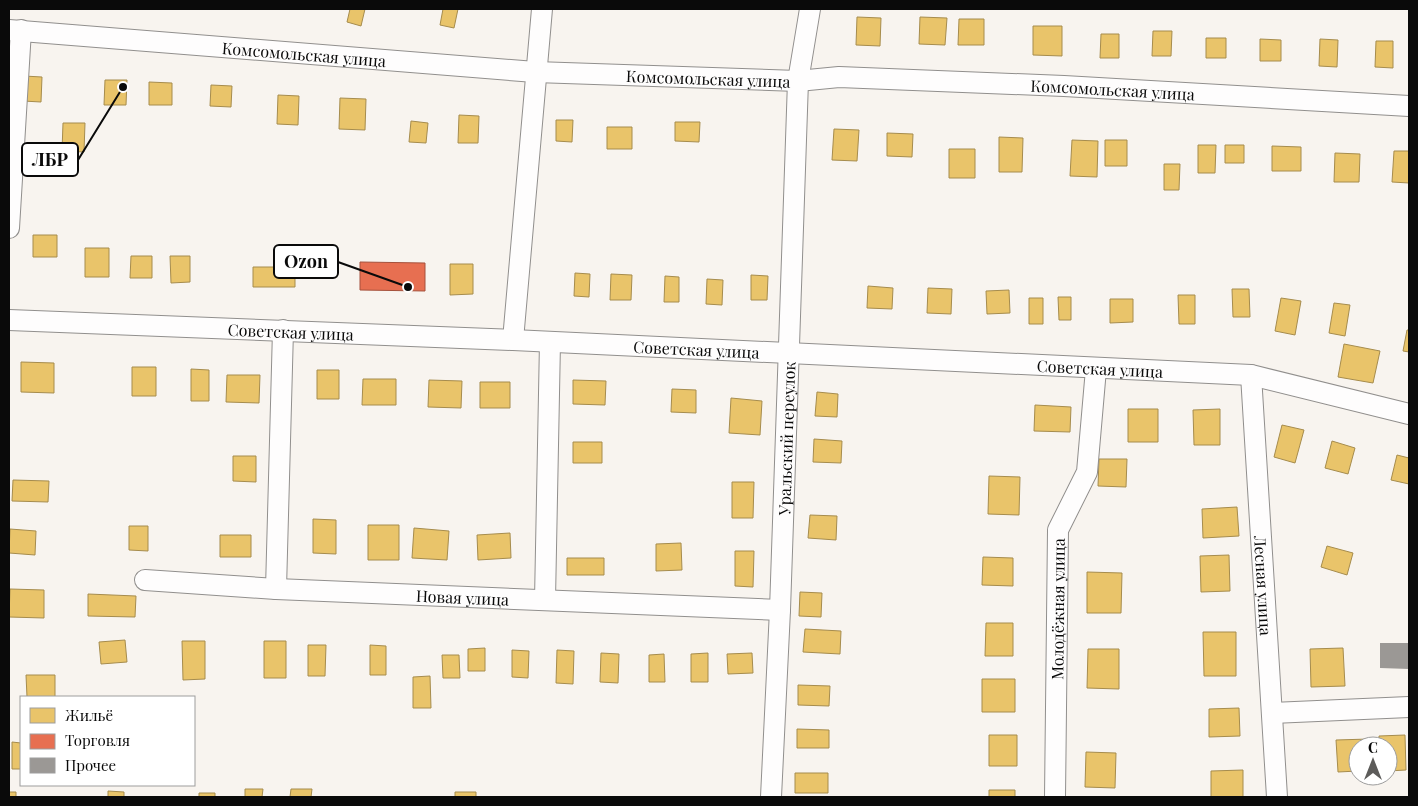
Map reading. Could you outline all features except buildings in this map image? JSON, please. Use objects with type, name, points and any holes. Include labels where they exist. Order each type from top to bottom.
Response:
[{"type":"street","points":[[512,340],[542,9]]},
{"type":"street","name":"Уральский переулок","points":[[771,797],[780,610],[798,81],[810,9]]},
{"type":"street","points":[[9,228],[15,30]]},
{"type":"street","name":"Комсомольская улица","points":[[15,30],[535,72],[798,81],[839,77],[1055,85],[1409,106]]},
{"type":"street","name":"Советская улица","points":[[9,320],[512,340],[1251,375],[1409,414]]},
{"type":"street","points":[[276,589],[283,330]]},
{"type":"street","points":[[545,600],[550,342]]},
{"type":"street","name":"Молодёжная улица","points":[[1056,797],[1058,530],[1088,472],[1096,369]]},
{"type":"street","name":"Лесная улица","points":[[1251,375],[1277,797]]},
{"type":"street","name":"Новая улица","points":[[145,580],[276,589],[780,610]]},
{"type":"street","points":[[1272,713],[1409,707]]},
{"type":"place","name":"ЛБР","points":[[123,87]]},
{"type":"place","name":"Ozon","points":[[408,287]]}]
